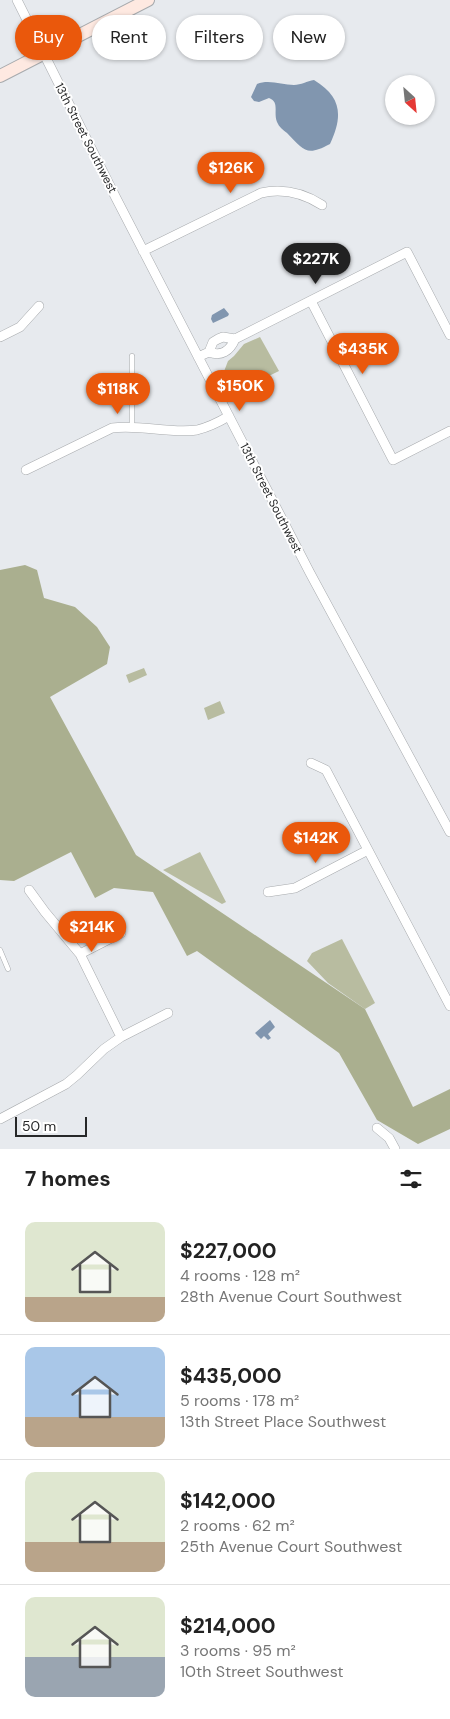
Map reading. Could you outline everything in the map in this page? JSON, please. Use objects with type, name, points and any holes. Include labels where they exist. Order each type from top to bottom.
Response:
[{"type":"street","name":"13th Street Southwest","points":[[17,0],[24,15]]},
{"type":"street","points":[[82,34],[148,0]]},
{"type":"street","points":[[0,76],[31,60]]},
{"type":"street","name":"13th Street Southwest","points":[[46,60],[310,573],[450,832]]},
{"type":"street","points":[[144,251],[260,193],[291,192],[307,196],[322,205]]},
{"type":"street","points":[[209,352],[215,355],[229,350],[235,339],[407,252],[450,335]]},
{"type":"street","points":[[311,301],[393,460],[450,431]]},
{"type":"street","points":[[0,338],[20,327],[39,306]]},
{"type":"street","points":[[198,357],[209,352],[213,342],[218,339],[223,337],[235,339]]},
{"type":"street","points":[[26,470],[112,428],[132,426],[191,430],[210,426],[229,416]]},
{"type":"street","points":[[311,763],[326,770],[450,1006]]},
{"type":"street","points":[[268,892],[295,888],[368,850]]},
{"type":"street","points":[[29,890],[80,954],[121,1037]]},
{"type":"street","points":[[80,954],[121,932]]},
{"type":"street","points":[[0,1119],[66,1084],[78,1076],[104,1049],[121,1037],[168,1013]]},
{"type":"street","points":[[377,1128],[389,1138],[395,1149]]},
{"type":"lane","points":[[132,356],[132,426]]},
{"type":"lane","points":[[0,950],[8,969]]},
{"type":"green space","points":[[260,337],[279,371],[234,393],[223,374],[228,361],[244,344]]},
{"type":"green space","points":[[25,565],[37,570],[44,598],[75,607],[97,627],[110,647],[107,664],[50,697],[136,855],[365,1009],[413,1107],[450,1089],[450,1129],[418,1144],[377,1120],[339,1053],[197,951],[187,956],[153,892],[114,888],[95,898],[71,852],[14,881],[0,880],[0,570]]},
{"type":"green space","points":[[144,668],[147,675],[129,683],[126,675]]},
{"type":"green space","points":[[220,701],[225,713],[208,720],[204,708]]},
{"type":"green space","points":[[200,852],[226,902],[222,904],[163,870]]},
{"type":"green space","points":[[342,939],[375,1003],[365,1009],[328,983],[307,961],[312,953]]},
{"type":"water","points":[[314,80],[323,86],[335,100],[338,116],[337,125],[330,144],[310,151],[302,147],[281,128],[277,122],[275,105],[272,100],[269,98],[259,102],[254,101],[251,97],[257,84],[271,82],[294,85]]},
{"type":"water","points":[[224,308],[229,314],[228,316],[213,323],[212,315]]},
{"type":"water","points":[[270,1020],[275,1027],[268,1034],[271,1038],[268,1040],[264,1036],[261,1039],[255,1033]]}]
